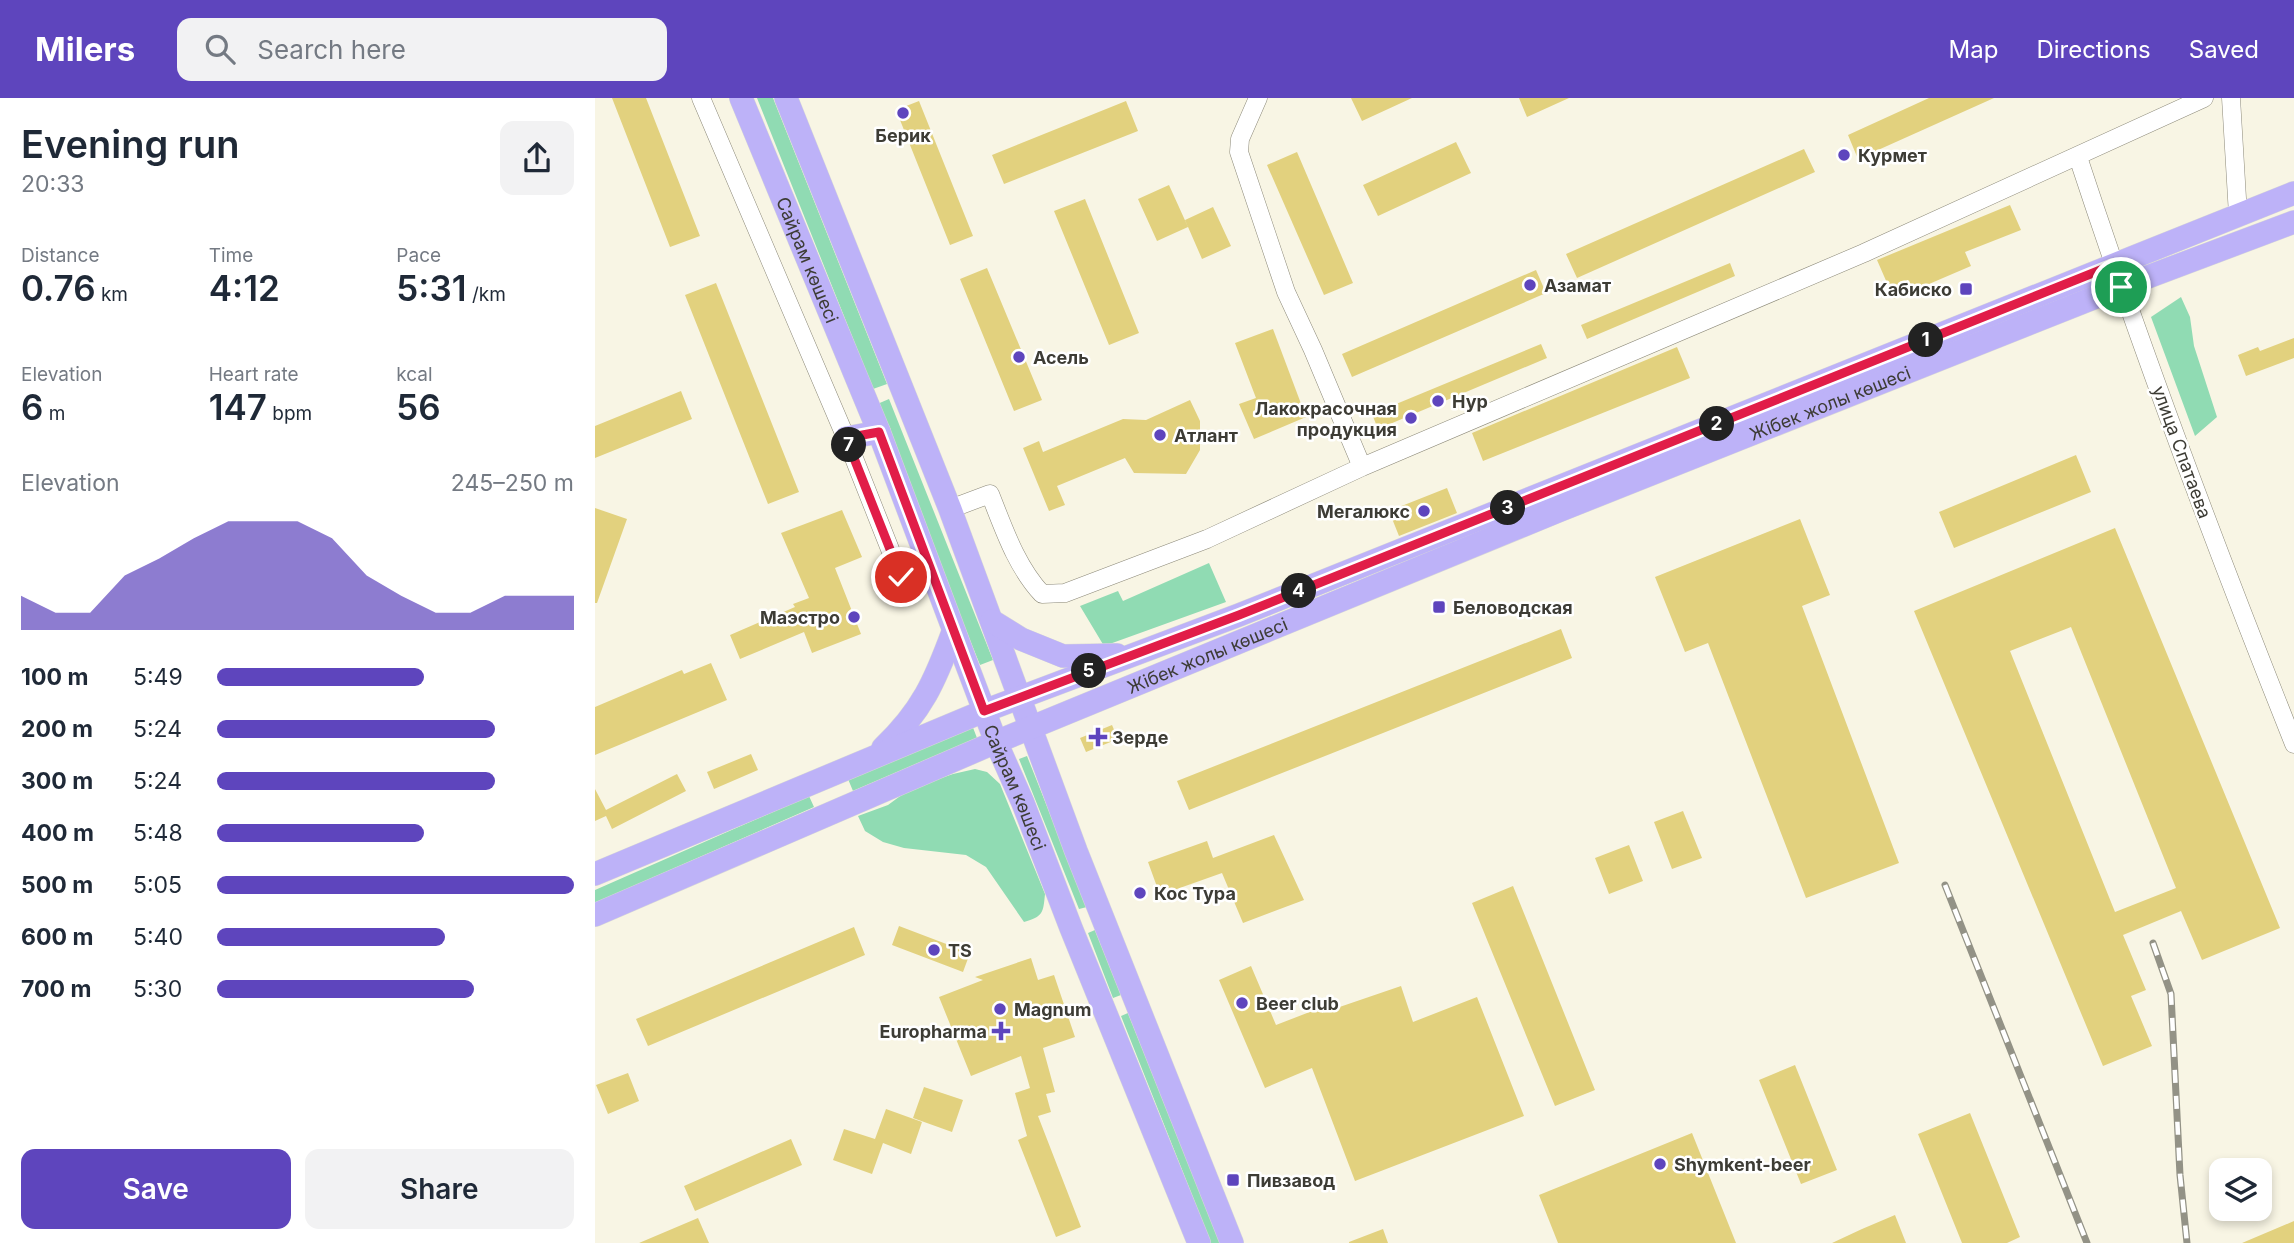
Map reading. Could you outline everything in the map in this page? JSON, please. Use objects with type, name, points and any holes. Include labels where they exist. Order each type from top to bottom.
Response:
[{"type":"main road","name":"Сайрам көшесі","points":[[741,98],[879,432],[996,742],[1023,803],[1199,1243]]},
{"type":"main road","points":[[786,98],[950,509],[1020,697]]},
{"type":"main road","name":"Жібек жолы көшесі","points":[[595,874],[984,711],[1239,615],[2294,193]]},
{"type":"main road","name":"Жібек жолы көшесі","points":[[595,915],[996,742],[1558,511],[2121,287],[2294,222]]},
{"type":"main road","points":[[864,399],[900,385]]},
{"type":"main road","points":[[846,438],[879,432]]},
{"type":"main road","points":[[992,621],[1021,639],[1063,656],[1134,654]]},
{"type":"main road","points":[[876,755],[899,733],[920,706],[935,680],[953,632]]},
{"type":"main road","name":"Сайрам көшесі","points":[[1020,697],[1101,915],[1232,1243]]},
{"type":"main road","points":[[1071,928],[1101,915]]},
{"type":"street","points":[[701,98],[846,438],[901,577]]},
{"type":"street","points":[[1258,98],[1240,139],[1239,152],[1286,292],[1362,467]]},
{"type":"street","points":[[950,509],[990,494],[1012,548],[1042,594],[1053,595],[1101,580],[1207,539],[1362,467],[1864,254],[2204,98]]},
{"type":"street","points":[[2231,98],[2238,215]]},
{"type":"street","name":"улица Спатаева","points":[[2078,157],[2121,287],[2246,625],[2294,744]]},
{"type":"green space","points":[[757,98],[773,98],[887,384],[873,389]]},
{"type":"green space","points":[[2181,297],[2190,317],[2194,346],[2217,417],[2195,436],[2151,317]]},
{"type":"green space","points":[[889,399],[993,660],[980,665],[875,405]]},
{"type":"green space","points":[[1209,563],[1226,602],[1104,646],[1080,606],[1118,591],[1123,601]]},
{"type":"green space","points":[[972,725],[977,738],[853,791],[848,779]]},
{"type":"green space","points":[[1027,756],[1087,907],[1079,909],[1019,759]]},
{"type":"green space","points":[[975,769],[987,772],[1000,784],[1045,894],[1041,913],[1030,920],[1024,922],[986,867],[966,855],[904,848],[883,842],[865,831],[858,816],[888,805],[923,784]]},
{"type":"green space","points":[[809,796],[814,807],[595,903],[595,890]]},
{"type":"green space","points":[[1095,930],[1121,995],[1113,998],[1088,933]]},
{"type":"green space","points":[[1128,1013],[1220,1243],[1211,1243],[1121,1016]]},
{"type":"building","points":[[612,98],[646,98],[700,236],[670,247]]},
{"type":"building","points":[[1351,98],[1412,98],[1362,121]]},
{"type":"building","points":[[1519,98],[1569,98],[1527,117]]},
{"type":"building","points":[[1929,98],[1994,98],[1858,159],[1848,135]]},
{"type":"building","points":[[919,101],[973,236],[950,245],[896,110]]},
{"type":"building","points":[[1126,101],[1138,131],[1004,184],[992,155]]},
{"type":"building","points":[[1456,142],[1471,173],[1378,216],[1363,185]]},
{"type":"building","points":[[1804,149],[1815,172],[1577,278],[1566,254]]},
{"type":"building","points":[[1297,152],[1353,283],[1324,295],[1267,165]]},
{"type":"building","points":[[1169,185],[1188,227],[1157,241],[1138,199]]},
{"type":"building","points":[[1085,199],[1139,333],[1109,345],[1054,211]]},
{"type":"building","points":[[2010,205],[2021,230],[1965,252],[1971,266],[1894,299],[1877,260]]},
{"type":"building","points":[[1213,207],[1231,246],[1202,259],[1185,220]]},
{"type":"building","points":[[1730,263],[1735,276],[1587,339],[1581,325]]},
{"type":"building","points":[[987,268],[1042,400],[1014,411],[960,279]]},
{"type":"building","points":[[1536,270],[1546,293],[1352,377],[1342,354]]},
{"type":"building","points":[[716,283],[799,492],[768,504],[685,295]]},
{"type":"building","points":[[1273,329],[1306,417],[1254,439],[1239,404],[1256,398],[1235,343]]},
{"type":"building","points":[[2294,338],[2294,358],[2246,376],[2238,355],[2258,347],[2260,351]]},
{"type":"building","points":[[1541,344],[1547,358],[1378,429],[1372,414]]},
{"type":"building","points":[[1677,347],[1690,378],[1483,461],[1472,433]]},
{"type":"building","points":[[681,391],[692,419],[595,458],[595,426]]},
{"type":"building","points":[[1190,400],[1200,421],[1200,450],[1186,474],[1134,473],[1125,458],[1057,486],[1065,505],[1049,511],[1023,448],[1039,441],[1043,452],[1123,419],[1146,420]]},
{"type":"building","points":[[2076,455],[2091,492],[1954,548],[1939,512]]},
{"type":"building","points":[[1447,488],[1457,513],[1399,536],[1389,511]]},
{"type":"building","points":[[595,508],[627,519],[597,603],[595,603]]},
{"type":"building","points":[[842,510],[862,557],[835,568],[861,634],[812,653],[804,632],[740,659],[730,635],[795,607],[793,604],[809,598],[781,533]]},
{"type":"building","points":[[1800,519],[1830,595],[1802,606],[1899,863],[1806,898],[1708,643],[1685,652],[1655,577]]},
{"type":"building","points":[[2115,528],[2280,928],[2202,960],[2181,911],[2123,935],[2146,990],[2131,996],[2152,1046],[2103,1066],[1914,611]],"holes":[[[2071,627],[2176,888],[2115,912],[2010,651]]]},
{"type":"building","points":[[1561,629],[1572,658],[1189,810],[1177,781]]},
{"type":"building","points":[[711,663],[727,700],[595,755],[595,707],[682,670],[684,674]]},
{"type":"building","points":[[1112,725],[1118,739],[1086,752],[1080,738]]},
{"type":"building","points":[[751,754],[758,770],[714,789],[707,772]]},
{"type":"building","points":[[677,774],[686,791],[612,829],[606,816],[595,821],[595,789],[606,810]]},
{"type":"building","points":[[1683,811],[1702,858],[1672,869],[1654,822]]},
{"type":"building","points":[[1274,835],[1304,900],[1243,923],[1222,873],[1160,895],[1148,862],[1207,841],[1213,858]]},
{"type":"building","points":[[1629,845],[1643,881],[1609,894],[1595,858]]},
{"type":"building","points":[[1513,886],[1595,1090],[1555,1106],[1472,903]]},
{"type":"building","name":"TS","points":[[899,926],[970,953],[963,972],[892,945]]},
{"type":"building","points":[[854,927],[865,955],[648,1046],[636,1019]]},
{"type":"building","points":[[1031,958],[1038,980],[1054,975],[1075,1037],[1043,1048],[1055,1092],[1046,1094],[1051,1112],[1038,1116],[1081,1227],[1056,1237],[1018,1140],[1027,1136],[1015,1093],[1030,1088],[1021,1056],[971,1076],[939,997],[983,980],[975,977]]},
{"type":"building","points":[[1251,966],[1276,1025],[1320,1008],[1322,1013],[1401,986],[1413,1022],[1477,997],[1524,1116],[1355,1181],[1312,1068],[1265,1088],[1219,980]]},
{"type":"building","points":[[1795,1065],[1837,1170],[1801,1184],[1759,1080]]},
{"type":"building","points":[[628,1073],[639,1101],[608,1114],[596,1085]]},
{"type":"building","points":[[924,1087],[963,1100],[952,1132],[913,1118]]},
{"type":"building","points":[[886,1109],[922,1122],[911,1154],[883,1143],[872,1174],[833,1160],[844,1129],[875,1139]]},
{"type":"building","points":[[1970,1113],[2020,1237],[2007,1243],[1962,1243],[1918,1134]]},
{"type":"building","name":"Shymkent-beer","points":[[1692,1133],[1736,1243],[1558,1243],[1539,1195]]},
{"type":"building","points":[[791,1139],[802,1165],[695,1211],[684,1186]]},
{"type":"building","points":[[1895,1215],[1906,1243],[1832,1243],[1862,1229]]},
{"type":"building","points":[[698,1218],[709,1243],[639,1243]]},
{"type":"building","points":[[2294,1221],[2294,1243],[2242,1243]]},
{"type":"building","points":[[1383,1229],[1388,1243],[1349,1243],[1349,1242]]},
{"type":"railway","points":[[1945,885],[2087,1243]]},
{"type":"railway","points":[[2153,943],[2171,994],[2180,1175],[2187,1243]]},
{"type":"place","name":"Берик","points":[[903,113]]},
{"type":"place","name":"Курмет","points":[[1844,155]]},
{"type":"place","name":"Азамат","points":[[1530,285]]},
{"type":"place","name":"Кабиско","points":[[1966,289]]},
{"type":"place","name":"Асель","points":[[1019,357]]},
{"type":"place","name":"Нур","points":[[1438,401]]},
{"type":"place","name":"Лакокрасочная продукция","points":[[1411,418]]},
{"type":"place","name":"Атлант","points":[[1160,435]]},
{"type":"place","name":"Мегалюкс","points":[[1424,511]]},
{"type":"place","name":"Беловодская","points":[[1439,607]]},
{"type":"place","name":"Маэстро","points":[[854,617]]},
{"type":"place","name":"Зерде","points":[[1098,737]]},
{"type":"place","name":"Кос Тура","points":[[1140,893]]},
{"type":"place","name":"TS","points":[[934,950]]},
{"type":"place","name":"Beer club","points":[[1242,1003]]},
{"type":"place","name":"Magnum","points":[[1000,1009]]},
{"type":"place","name":"Europharma","points":[[1001,1031]]},
{"type":"place","name":"Shymkent-beer","points":[[1660,1164]]},
{"type":"place","name":"Пивзавод","points":[[1233,1180]]},
{"type":"route","points":[[901,577],[846,438],[879,432],[984,711],[1239,615],[2113,265],[2121,287]]}]
